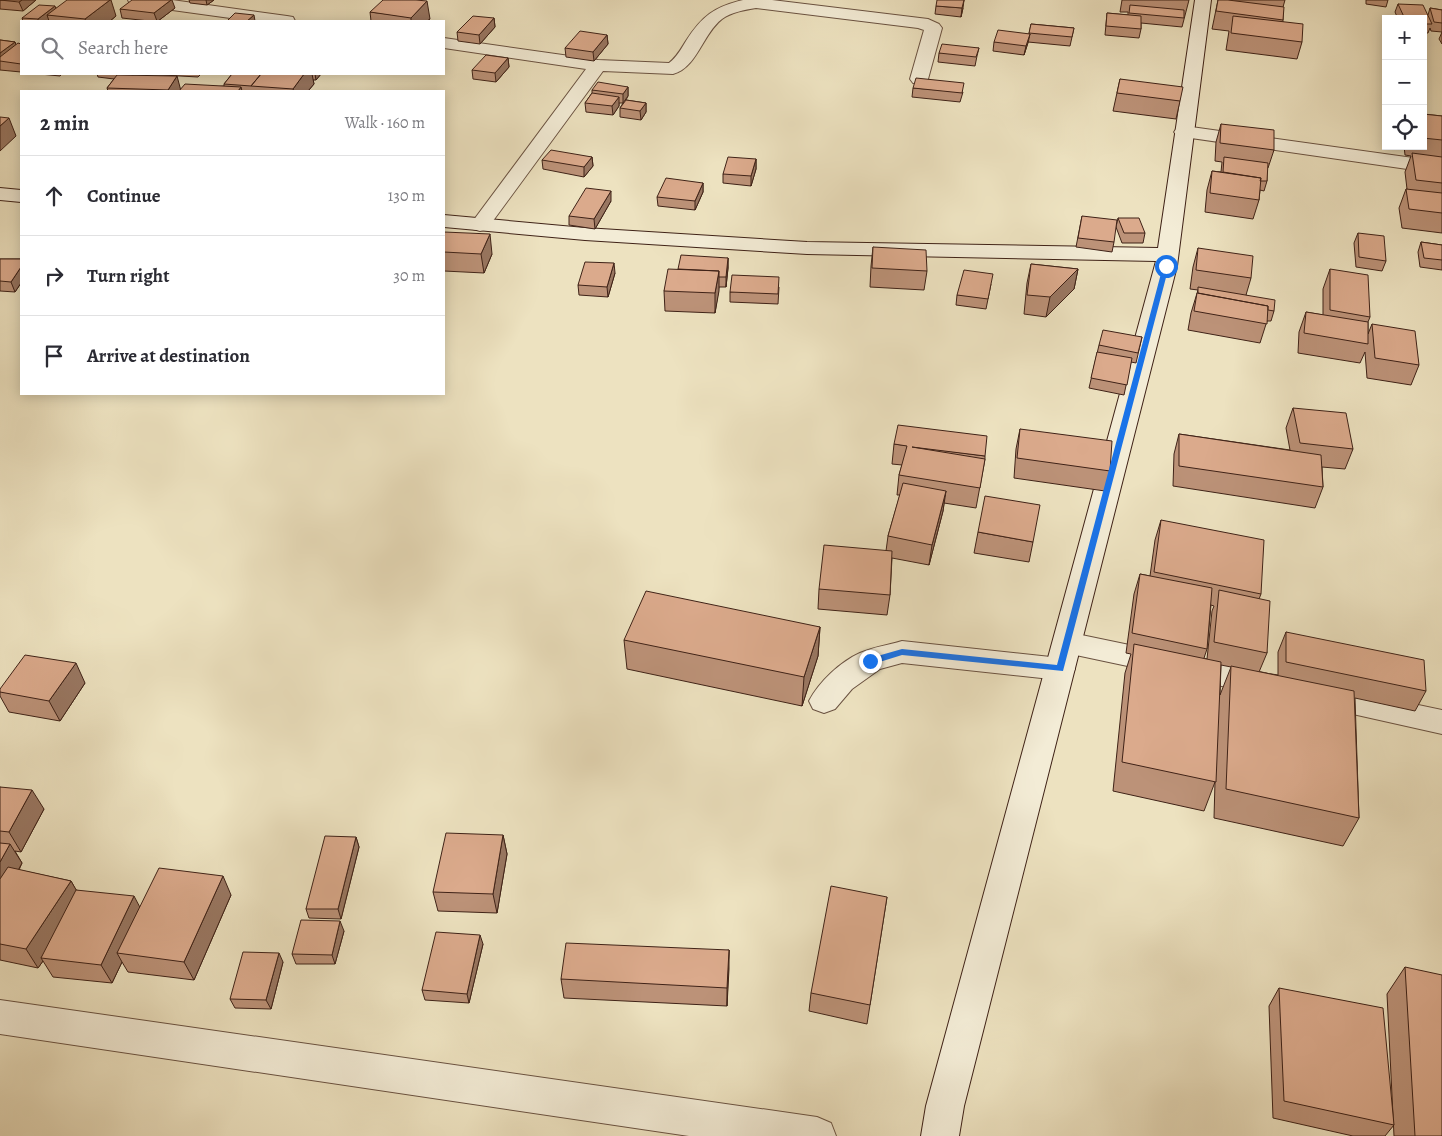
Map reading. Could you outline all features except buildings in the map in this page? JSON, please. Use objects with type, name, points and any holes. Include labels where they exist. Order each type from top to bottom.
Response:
[{"type":"street","points":[[136,0],[280,20]]},
{"type":"street","points":[[940,1136],[945,1106],[1064,656],[1167,255],[1203,0]]},
{"type":"street","points":[[445,43],[598,65],[673,69],[681,64],[705,23],[721,12],[738,5],[756,3],[922,23],[933,28],[919,79]]},
{"type":"street","points":[[266,18],[284,4]]},
{"type":"street","points":[[480,225],[598,65]]},
{"type":"street","points":[[1184,132],[1442,168]]},
{"type":"street","points":[[0,194],[20,196]]},
{"type":"street","points":[[445,221],[585,234],[807,248],[1167,255]]},
{"type":"street","points":[[824,701],[842,681],[870,661],[902,652],[1064,656],[1293,690],[1442,722]]},
{"type":"street","points":[[0,1017],[817,1136]]},
{"type":"route","points":[[870,661],[902,652],[1060,668],[1166,266]]}]
